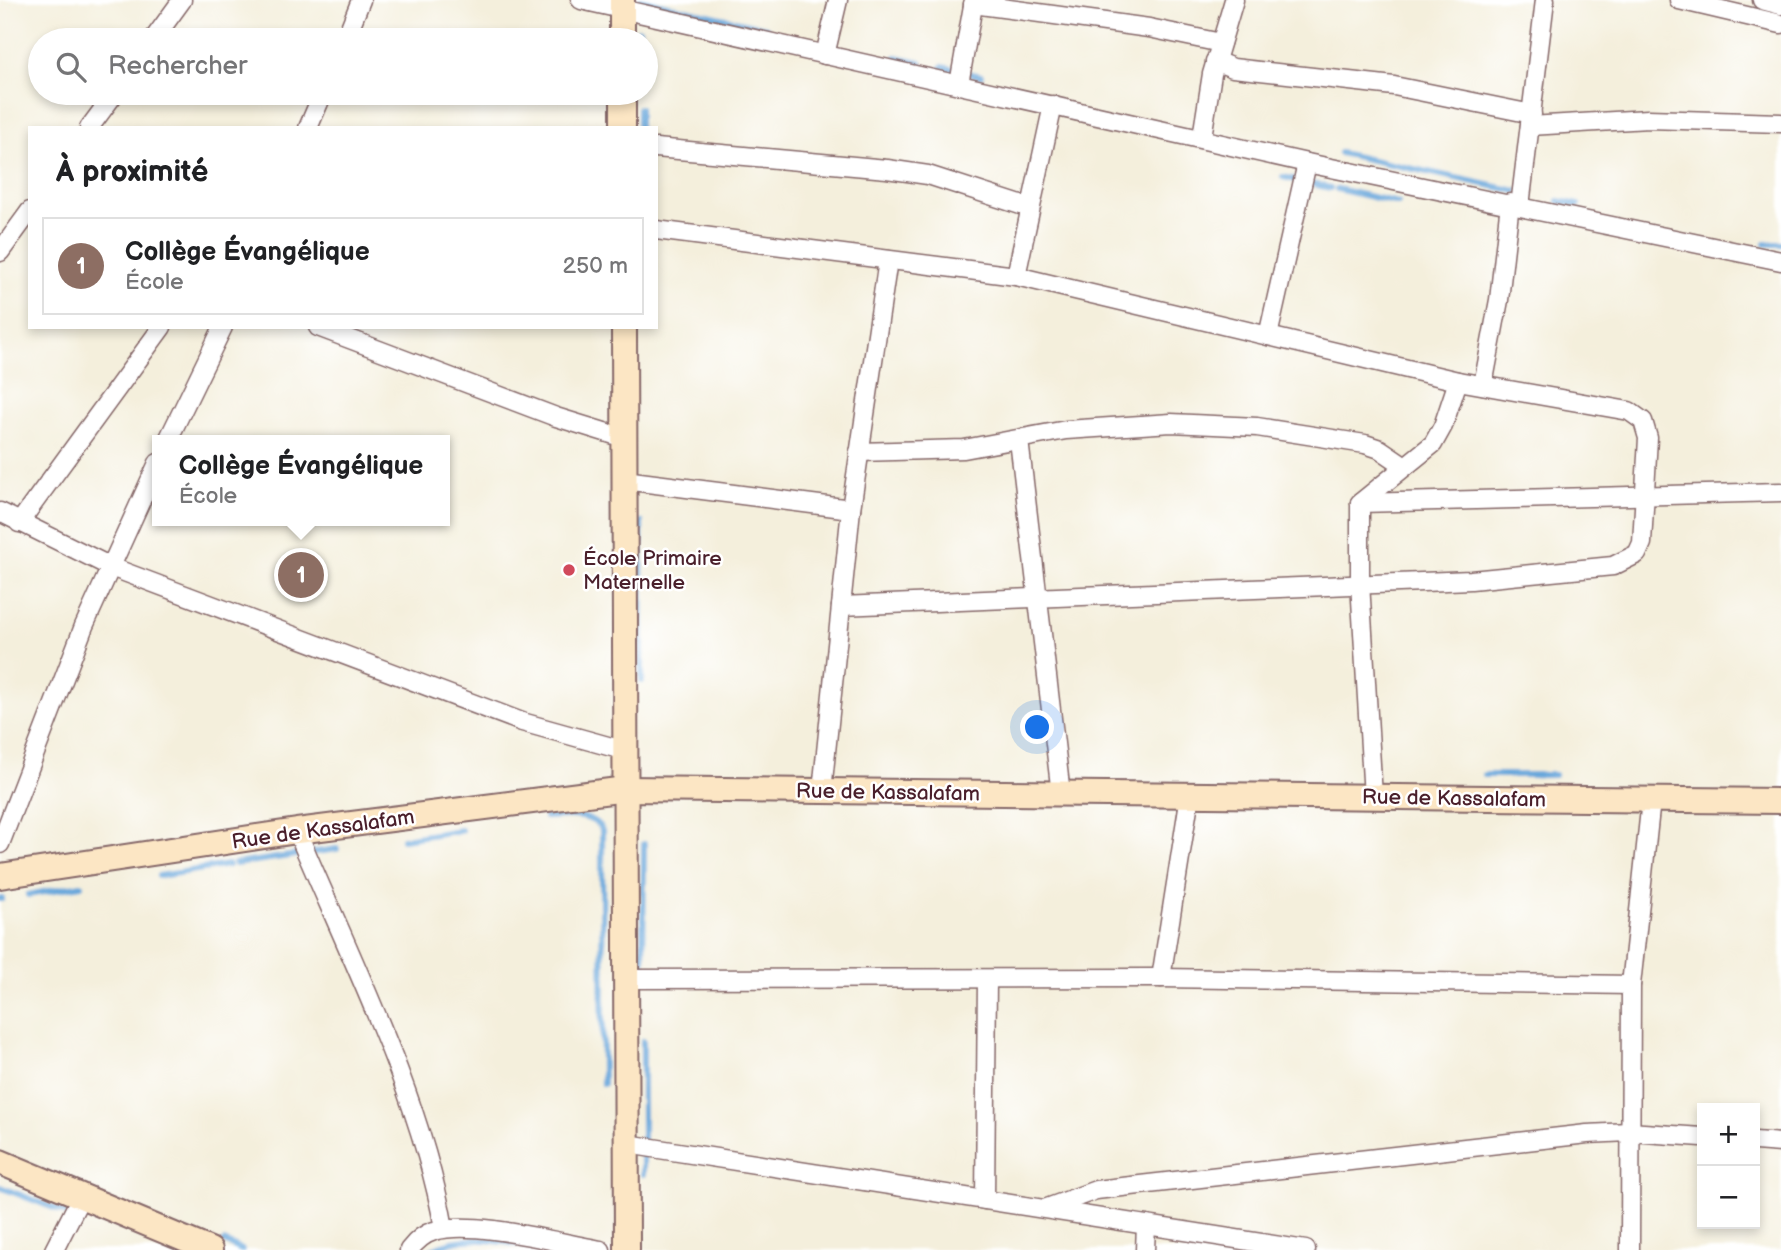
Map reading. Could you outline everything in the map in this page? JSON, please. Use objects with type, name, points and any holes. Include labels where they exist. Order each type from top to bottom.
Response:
[{"type":"street","points":[[162,28],[182,0]]},
{"type":"street","points":[[350,28],[361,0]]},
{"type":"street","points":[[581,0],[622,5],[825,55],[1202,137],[1307,163],[1781,261]]},
{"type":"street","points":[[825,55],[838,0]]},
{"type":"street","points":[[1202,137],[1215,61],[1234,0]]},
{"type":"street","points":[[1483,385],[1531,120],[1545,0]]},
{"type":"street","points":[[1679,0],[1781,24]]},
{"type":"street","points":[[1762,0],[1781,5]]},
{"type":"street","points":[[959,84],[973,2],[1149,27],[1221,43]]},
{"type":"street","points":[[622,5],[622,28]]},
{"type":"street","points":[[1215,61],[1233,68],[1394,86],[1531,120],[1648,119],[1781,123]]},
{"type":"street","points":[[90,126],[106,105]]},
{"type":"street","points":[[309,126],[318,105]]},
{"type":"street","points":[[623,105],[623,126]]},
{"type":"street","points":[[1016,276],[1053,105]]},
{"type":"street","points":[[658,148],[928,175],[1030,208]]},
{"type":"street","points":[[1268,336],[1307,163]]},
{"type":"street","points":[[0,252],[28,214]]},
{"type":"street","points":[[658,230],[1016,276],[1458,381],[1629,411],[1643,421],[1648,438],[1642,543],[1637,554],[1613,566],[1471,580],[841,606]]},
{"type":"street","points":[[822,791],[851,509],[888,260]]},
{"type":"street","points":[[19,523],[161,329]]},
{"type":"street","points":[[170,435],[222,329]]},
{"type":"street","points":[[323,329],[556,417],[624,438]]},
{"type":"street","points":[[624,329],[627,1250]]},
{"type":"street","points":[[1360,503],[1433,444],[1443,426],[1458,381]]},
{"type":"street","points":[[859,452],[951,450],[1066,430],[1115,425],[1220,424],[1365,444],[1380,449],[1405,466]]},
{"type":"street","points":[[1019,440],[1061,794]]},
{"type":"street","points":[[0,844],[47,716],[152,476]]},
{"type":"street","points":[[624,480],[851,509]]},
{"type":"street","points":[[1360,503],[1781,492]]},
{"type":"street","points":[[1360,503],[1360,583],[1373,797]]},
{"type":"street","points":[[0,512],[111,567],[522,722],[625,751]]},
{"type":"street","name":"Rue de Kassalafam","points":[[0,876],[297,831],[626,789],[1781,802]]},
{"type":"street","points":[[1161,978],[1190,795]]},
{"type":"street","points":[[1630,1250],[1631,985],[1651,800]]},
{"type":"street","points":[[297,831],[398,1073],[433,1175],[444,1228]]},
{"type":"street","points":[[985,1200],[987,978]]},
{"type":"street","points":[[626,979],[1161,978],[1631,985]]},
{"type":"street","points":[[1044,1209],[1096,1190],[1587,1134],[1629,1132],[1697,1137]]},
{"type":"street","points":[[1760,1141],[1781,1143]]},
{"type":"street","points":[[627,1143],[1306,1250]]},
{"type":"street","points":[[0,1162],[210,1250]]},
{"type":"street","points":[[54,1250],[81,1196]]},
{"type":"street","points":[[1145,1250],[1146,1225]]},
{"type":"street","points":[[409,1250],[418,1238],[444,1228],[467,1227],[601,1250]]},
{"type":"waterway","points":[[641,0],[766,28]]},
{"type":"waterway","points":[[896,57],[920,62]]},
{"type":"waterway","points":[[942,67],[981,76]]},
{"type":"waterway","points":[[639,108],[639,126]]},
{"type":"waterway","points":[[1340,153],[1516,191]]},
{"type":"waterway","points":[[1283,177],[1330,188]]},
{"type":"waterway","points":[[1337,189],[1398,203]]},
{"type":"waterway","points":[[1559,201],[1578,205]]},
{"type":"waterway","points":[[1766,244],[1781,244]]},
{"type":"waterway","points":[[641,522],[642,681]]},
{"type":"waterway","points":[[1485,775],[1554,775]]},
{"type":"waterway","points":[[546,817],[586,818],[598,825],[602,831],[603,1084]]},
{"type":"waterway","points":[[403,839],[461,830]]},
{"type":"waterway","points":[[643,975],[644,844]]},
{"type":"waterway","points":[[235,864],[337,849]]},
{"type":"waterway","points":[[159,876],[228,865]]},
{"type":"waterway","points":[[28,895],[81,885]]},
{"type":"waterway","points":[[643,1041],[643,1139]]},
{"type":"waterway","points":[[643,1149],[643,1174]]},
{"type":"waterway","points":[[0,1187],[69,1214]]},
{"type":"waterway","points":[[432,1250],[445,1244],[474,1240],[549,1250]]},
{"type":"waterway","points":[[224,1242],[242,1250]]},
{"type":"place","name":"École Primaire Maternelle","points":[[569,570]]},
{"type":"place","name":"Collège Évangélique","points":[[301,575]]}]
